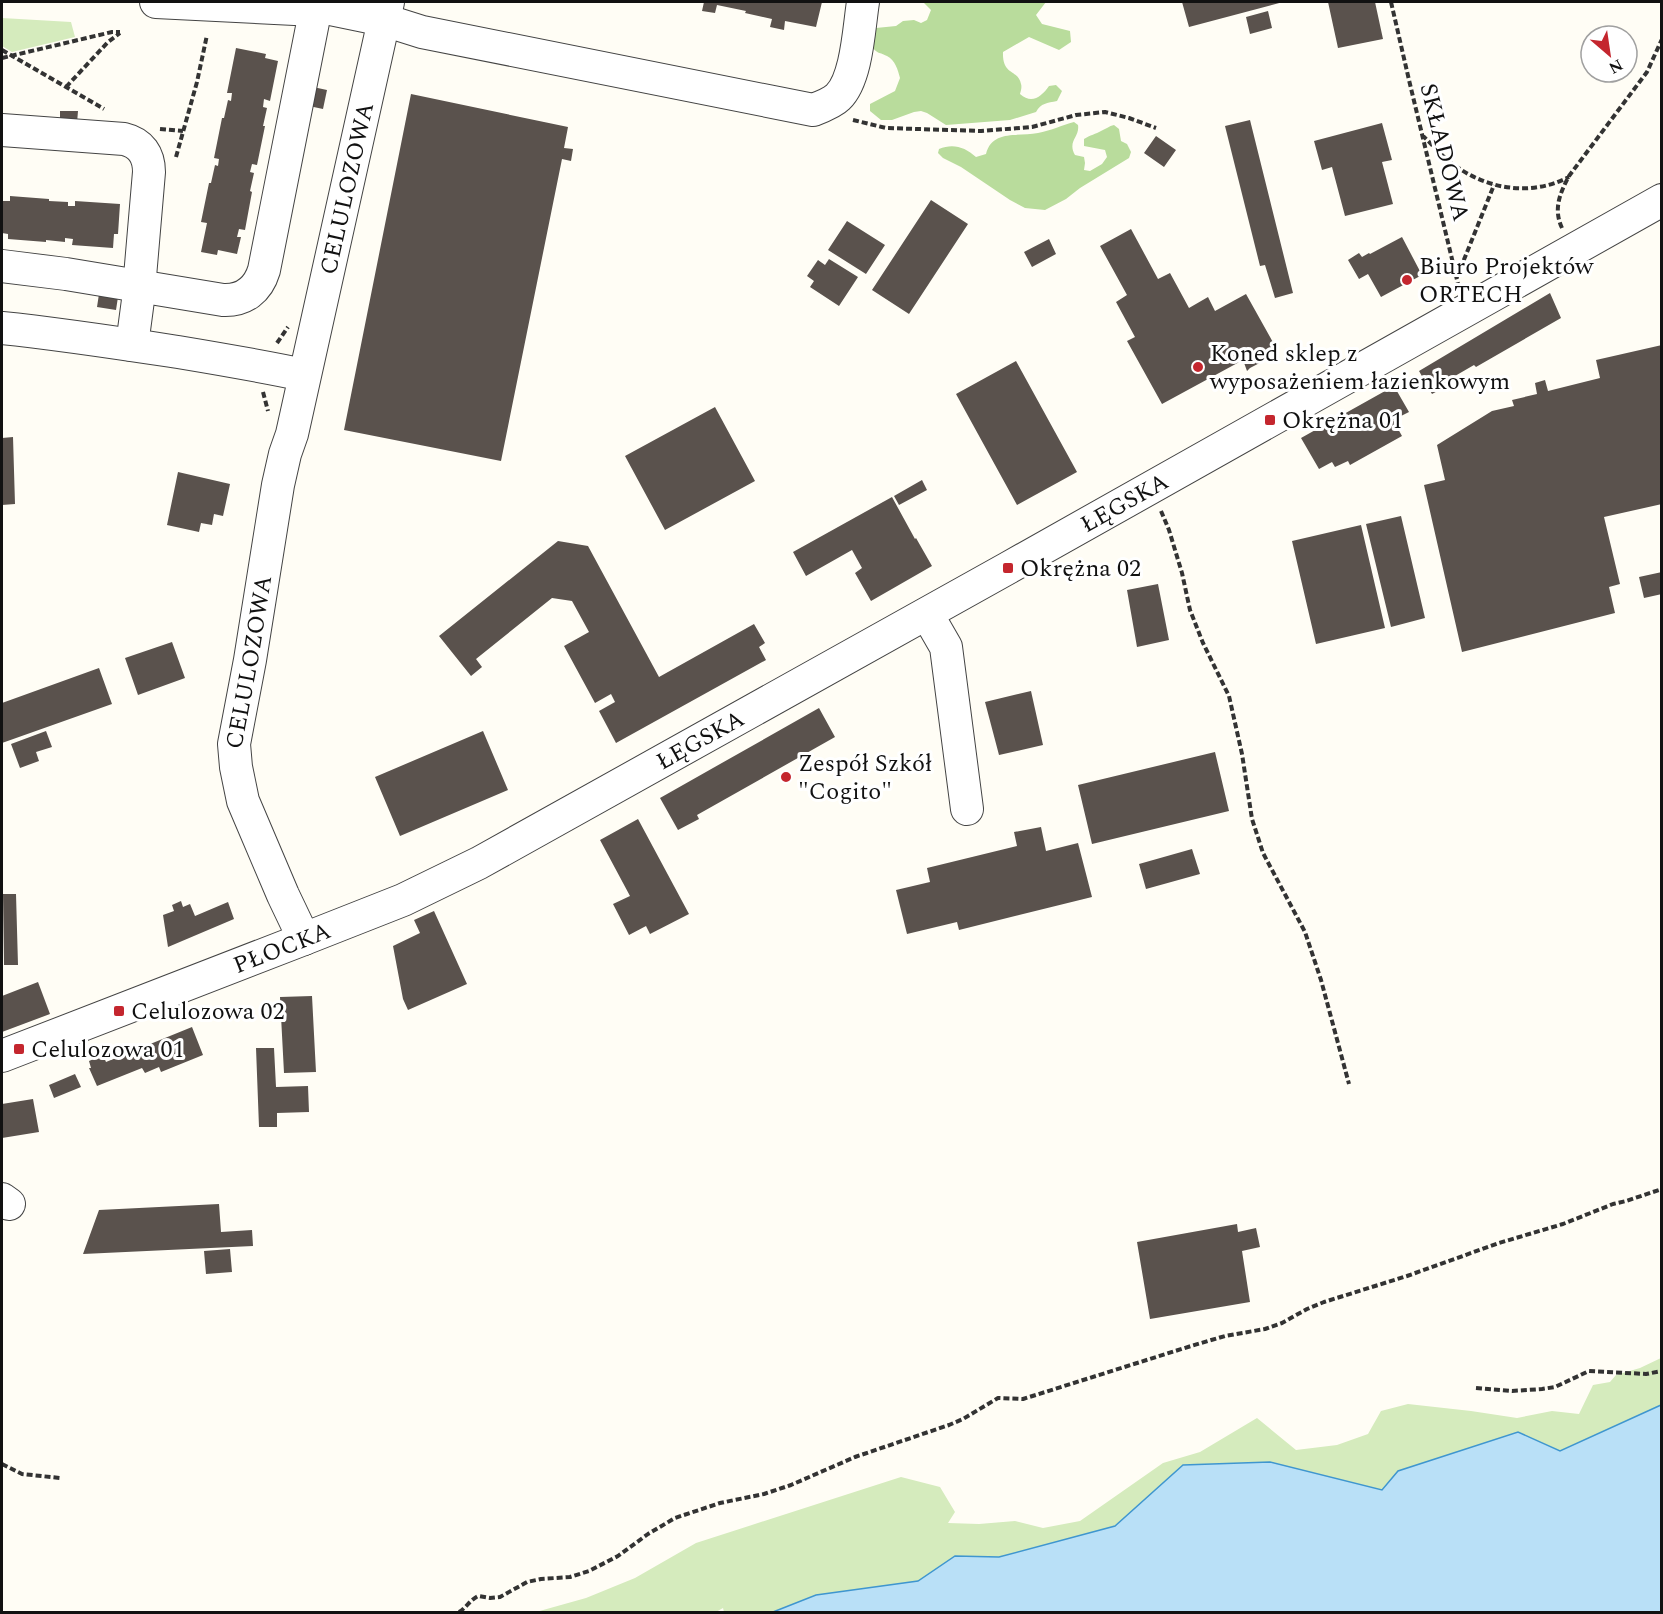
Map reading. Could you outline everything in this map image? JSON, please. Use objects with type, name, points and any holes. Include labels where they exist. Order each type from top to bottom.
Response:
[{"type":"street","points":[[156,2],[316,6],[386,11],[422,32],[813,110],[838,98],[847,85],[853,70],[863,2]]},
{"type":"street","points":[[2,266],[50,271],[231,301],[252,292],[258,285],[264,270],[316,6]]},
{"type":"street","name":"CELULOZOWA","points":[[304,939],[283,896],[243,801],[234,744],[278,485],[314,339],[386,11]]},
{"type":"street","points":[[2,130],[124,139],[132,141],[144,150],[149,172],[132,345]]},
{"type":"street","name":"ŁĘGSKA","points":[[555,821],[1662,200]]},
{"type":"street","points":[[2,328],[132,345],[304,375]]},
{"type":"street","points":[[927,614],[946,647],[967,809]]},
{"type":"street","name":"PŁOCKA","points":[[2,1056],[403,900],[479,863],[555,821]]},
{"type":"path","name":"SKŁADOWA","points":[[1391,2],[1465,312]]},
{"type":"path","points":[[2,58],[120,32],[66,87]]},
{"type":"path","points":[[176,161],[207,35]]},
{"type":"path","points":[[1571,250],[1559,222],[1557,209],[1560,194],[1569,176],[1647,72],[1662,39]]},
{"type":"path","points":[[2,50],[105,110]]},
{"type":"path","points":[[813,110],[886,128],[981,131],[1032,127],[1076,115],[1105,112],[1156,128]]},
{"type":"path","points":[[1422,135],[1455,166],[1471,176],[1494,185],[1531,189],[1555,184],[1569,176]]},
{"type":"path","points":[[1457,278],[1494,185]]},
{"type":"path","points":[[1149,489],[1169,530],[1190,610],[1229,696],[1242,754],[1252,819],[1263,853],[1305,932],[1321,980],[1349,1084]]},
{"type":"path","points":[[459,1612],[478,1596],[501,1597],[527,1582],[570,1577],[589,1571],[618,1556],[675,1518],[720,1503],[764,1494],[791,1485],[855,1457],[949,1425],[998,1398],[1023,1399],[1213,1339],[1265,1329],[1324,1302],[1563,1224],[1613,1204],[1662,1189]]},
{"type":"path","points":[[1476,1388],[1512,1391],[1542,1389],[1555,1387],[1589,1371],[1646,1374],[1662,1371]]},
{"type":"path","points":[[2,1464],[22,1474],[60,1478]]},
{"type":"green space","points":[[923,2],[1046,2],[1036,15],[1042,24],[1070,31],[1071,42],[1059,50],[1029,37],[1003,52],[1003,60],[1007,69],[1019,79],[1020,94],[1033,99],[1040,96],[1049,86],[1056,85],[1062,91],[1057,101],[1042,105],[1036,112],[1010,120],[946,125],[921,111],[892,120],[881,120],[870,111],[870,104],[895,91],[900,78],[892,60],[877,52],[870,45],[870,36],[876,28],[896,26],[903,21],[914,20],[921,23],[927,20],[931,10]]},
{"type":"green space","points":[[2,18],[71,22],[75,37],[12,52],[2,46]]},
{"type":"green space","points":[[1074,122],[1078,125],[1078,129],[1072,146],[1075,155],[1084,157],[1084,170],[1090,171],[1102,164],[1107,157],[1105,150],[1084,146],[1084,139],[1111,126],[1114,125],[1119,129],[1121,141],[1127,144],[1131,152],[1129,158],[1045,210],[1025,208],[938,153],[939,149],[954,146],[963,148],[976,157],[986,154],[989,146],[1000,137],[1042,132]]},
{"type":"green space","points":[[1661,1358],[1661,1612],[724,1612],[723,1608],[716,1612],[536,1612],[586,1598],[635,1578],[696,1543],[901,1477],[940,1487],[955,1512],[948,1523],[979,1524],[1015,1521],[1043,1528],[1080,1521],[1163,1463],[1200,1452],[1257,1418],[1296,1450],[1337,1445],[1368,1434],[1381,1411],[1408,1404],[1517,1418],[1552,1411],[1579,1414],[1593,1385],[1610,1382],[1616,1375],[1640,1368]]},
{"type":"water","points":[[1661,1405],[1661,1612],[773,1612],[816,1595],[918,1581],[955,1556],[999,1557],[1115,1526],[1183,1465],[1270,1462],[1382,1490],[1398,1471],[1518,1432],[1560,1451]]},
{"type":"building","points":[[704,2],[822,2],[816,27],[785,21],[784,30],[770,27],[772,19],[745,13],[746,11],[717,5],[715,13],[702,11]]},
{"type":"building","points":[[1182,2],[1283,2],[1189,27]]},
{"type":"building","points":[[1328,2],[1375,2],[1383,39],[1338,48]]},
{"type":"building","points":[[1268,11],[1272,28],[1250,34],[1246,17]]},
{"type":"building","points":[[236,48],[266,54],[265,58],[278,61],[270,101],[264,99],[263,107],[267,108],[263,126],[265,126],[257,165],[252,164],[250,172],[254,173],[245,230],[239,229],[237,237],[241,237],[237,254],[218,250],[217,255],[201,252],[207,223],[201,222],[209,183],[211,183],[215,165],[218,166],[219,159],[214,158],[222,118],[224,118],[228,100],[231,101],[232,93],[227,93]]},
{"type":"building","points":[[313,87],[327,90],[323,109],[309,106]]},
{"type":"building","points":[[411,94],[568,127],[564,148],[573,149],[571,161],[562,159],[501,461],[344,430]]},
{"type":"building","points":[[60,111],[78,111],[77,123],[60,122]]},
{"type":"building","points":[[1250,120],[1293,293],[1275,298],[1265,265],[1260,266],[1225,126]]},
{"type":"building","points":[[1382,123],[1392,160],[1382,162],[1393,204],[1345,216],[1332,167],[1322,170],[1314,141]]},
{"type":"building","points":[[1156,136],[1176,150],[1164,167],[1144,153]]},
{"type":"building","points":[[10,196],[68,202],[68,206],[75,206],[75,201],[120,204],[118,234],[114,234],[113,248],[72,245],[73,239],[65,238],[65,242],[8,239],[8,234],[2,233],[2,201],[10,201]]},
{"type":"building","points":[[931,200],[968,224],[909,314],[872,290]]},
{"type":"building","points":[[847,221],[885,245],[866,274],[828,250]]},
{"type":"building","points":[[1131,229],[1158,279],[1170,273],[1189,308],[1208,297],[1215,311],[1246,294],[1279,353],[1247,371],[1243,360],[1162,404],[1127,341],[1135,337],[1116,302],[1127,295],[1100,246]]},
{"type":"building","points":[[1402,237],[1422,275],[1381,297],[1368,274],[1359,279],[1348,260],[1359,253],[1362,257],[1370,254]]},
{"type":"building","points":[[1049,239],[1056,254],[1032,267],[1024,252]]},
{"type":"building","points":[[829,259],[858,277],[839,306],[810,287],[814,281],[807,276],[818,260],[825,265]]},
{"type":"building","points":[[1550,293],[1561,318],[1476,367],[1474,365],[1455,376],[1458,380],[1432,394],[1419,371]]},
{"type":"building","points":[[99,294],[118,297],[116,310],[97,307]]},
{"type":"building","points":[[1662,345],[1662,504],[1604,517],[1620,584],[1609,587],[1615,613],[1462,652],[1424,485],[1445,480],[1437,445],[1492,411],[1514,406],[1512,400],[1537,394],[1535,383],[1545,380],[1548,391],[1600,378],[1596,360]]},
{"type":"building","points":[[1016,361],[1077,472],[1017,505],[956,394]]},
{"type":"building","points":[[1394,386],[1409,412],[1393,420],[1402,436],[1350,465],[1348,461],[1335,467],[1332,462],[1319,469],[1301,438]]},
{"type":"building","points":[[715,407],[755,481],[665,530],[625,456]]},
{"type":"building","points":[[13,437],[15,504],[2,505],[2,438]]},
{"type":"building","points":[[178,472],[230,484],[223,516],[214,514],[212,525],[201,523],[199,532],[167,525]]},
{"type":"building","points":[[922,480],[927,490],[899,505],[894,496]]},
{"type":"building","points":[[892,497],[932,566],[871,601],[855,573],[862,568],[852,550],[806,576],[793,552]]},
{"type":"building","points":[[1401,516],[1425,618],[1391,627],[1366,524]]},
{"type":"building","points":[[1361,525],[1385,628],[1316,644],[1292,541]]},
{"type":"building","points":[[558,541],[588,546],[659,677],[754,624],[765,643],[759,647],[766,660],[616,743],[599,711],[615,702],[611,694],[595,703],[564,646],[589,632],[572,601],[552,598],[476,659],[482,667],[471,676],[439,636]]},
{"type":"building","points":[[1662,572],[1662,594],[1644,598],[1639,577]]},
{"type":"building","points":[[1158,584],[1169,640],[1137,647],[1127,590]]},
{"type":"building","points":[[172,642],[185,678],[138,695],[125,658]]},
{"type":"building","points":[[99,668],[112,704],[2,743],[2,703]]},
{"type":"building","points":[[1031,691],[1043,745],[999,755],[985,702]]},
{"type":"building","points":[[819,708],[835,737],[697,815],[699,819],[678,830],[660,798]]},
{"type":"building","points":[[46,731],[52,747],[36,752],[39,761],[20,768],[11,744]]},
{"type":"building","points":[[483,731],[508,790],[400,836],[375,777]]},
{"type":"building","points":[[1215,752],[1229,811],[1092,844],[1078,785]]},
{"type":"building","points":[[638,819],[689,914],[650,934],[646,926],[629,935],[613,904],[630,896],[600,840]]},
{"type":"building","points":[[1041,827],[1046,851],[1078,843],[1092,897],[959,930],[957,922],[907,934],[896,890],[930,882],[927,868],[1017,846],[1014,832]]},
{"type":"building","points":[[1192,849],[1200,874],[1146,889],[1139,864]]},
{"type":"building","points":[[3,894],[16,894],[18,965],[4,965]]},
{"type":"building","points":[[181,901],[183,907],[190,904],[195,916],[228,902],[234,919],[168,947],[163,915],[174,911],[172,905]]},
{"type":"building","points":[[434,911],[467,984],[408,1010],[403,999],[393,946],[420,933],[414,920]]},
{"type":"building","points":[[38,982],[50,1014],[2,1032],[2,996]]},
{"type":"building","points":[[312,996],[316,1072],[284,1073],[280,997]]},
{"type":"building","points":[[192,1027],[203,1055],[161,1072],[159,1067],[145,1073],[142,1068],[97,1086],[89,1068],[91,1068],[89,1061],[103,1055],[106,1062]]},
{"type":"building","points":[[256,1048],[274,1048],[276,1087],[308,1086],[309,1112],[277,1113],[277,1127],[259,1127]]},
{"type":"building","points":[[75,1074],[81,1087],[54,1098],[49,1085]]},
{"type":"building","points":[[33,1099],[39,1132],[2,1138],[2,1104]]},
{"type":"building","points":[[219,1204],[221,1232],[252,1230],[253,1246],[83,1254],[99,1210]]},
{"type":"building","points":[[1237,1224],[1238,1232],[1256,1228],[1260,1247],[1242,1251],[1250,1302],[1150,1319],[1137,1242]]},
{"type":"building","points":[[230,1249],[232,1272],[206,1274],[204,1251]]},
{"type":"place","name":"Biuro Projektów ORTECH","points":[[1407,280]]},
{"type":"place","name":"Koned sklep z wyposażeniem łazienkowym","points":[[1198,367]]},
{"type":"place","name":"Okrężna 01","points":[[1270,420]]},
{"type":"place","name":"Okrężna 02","points":[[1008,568]]},
{"type":"place","name":"Zespół Szkół \"Cogito\"","points":[[786,777]]},
{"type":"place","name":"Celulozowa 02","points":[[119,1011]]},
{"type":"place","name":"Celulozowa 01","points":[[19,1049]]}]
